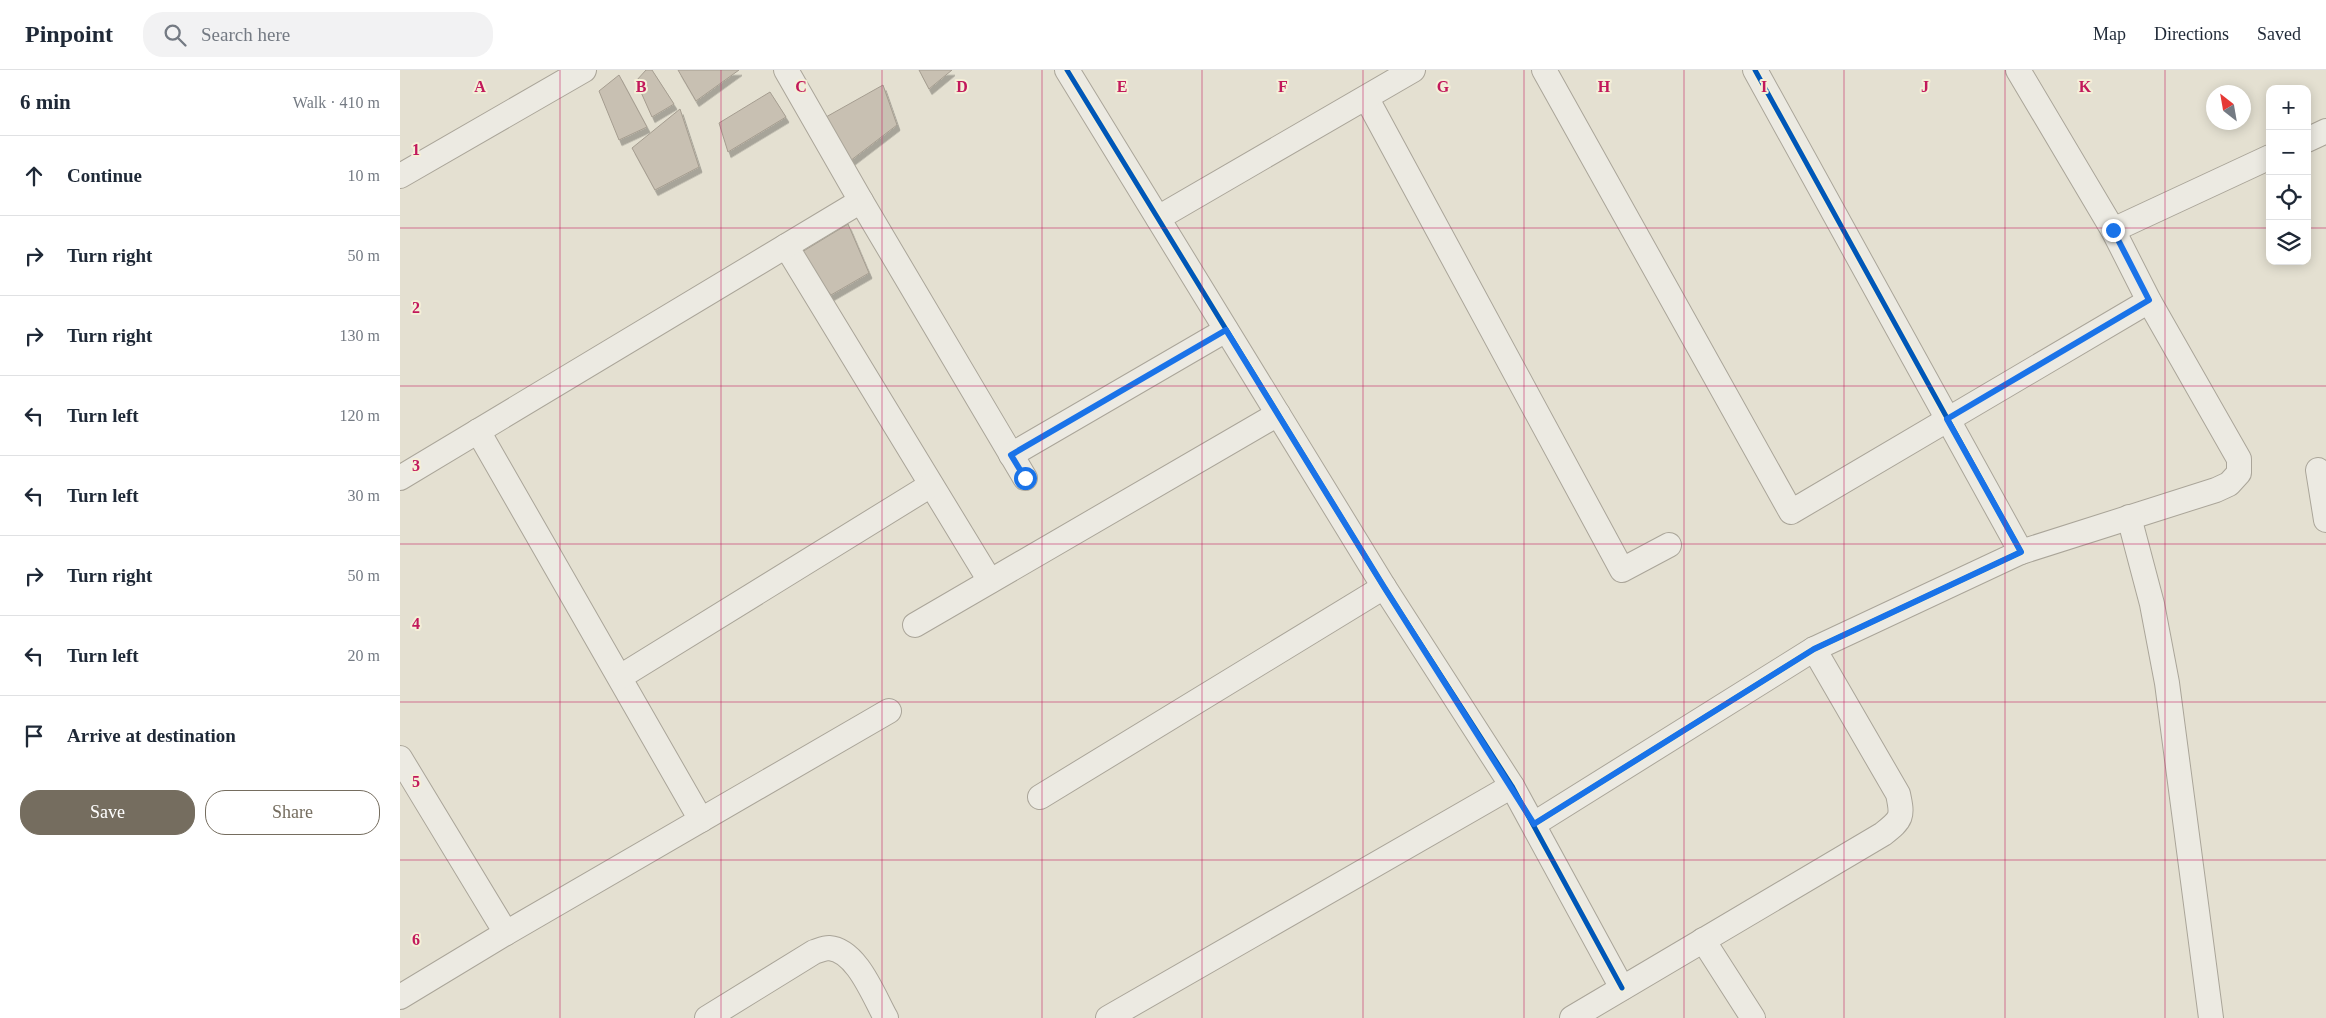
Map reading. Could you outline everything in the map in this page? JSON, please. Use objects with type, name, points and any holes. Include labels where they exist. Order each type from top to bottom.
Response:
[{"type":"street","points":[[400,176],[584,70]]},
{"type":"street","points":[[786,70],[1025,478]]},
{"type":"street","points":[[1066,70],[1384,587],[1512,786],[1622,988]]},
{"type":"street","points":[[1158,218],[1367,99],[1413,70]]},
{"type":"street","points":[[1544,70],[1791,512],[2149,300]]},
{"type":"street","points":[[1755,70],[2021,552]]},
{"type":"street","points":[[1534,824],[1814,649],[2021,552],[2216,490],[2229,484],[2239,473],[2239,459],[2149,300],[2113,230],[2018,70]]},
{"type":"street","points":[[1367,99],[1622,570],[1669,545]]},
{"type":"street","points":[[2311,138],[2326,131]]},
{"type":"street","points":[[2113,230],[2266,159]]},
{"type":"street","points":[[400,478],[861,201]]},
{"type":"street","points":[[786,246],[990,581]]},
{"type":"street","points":[[1011,455],[1226,330]]},
{"type":"street","points":[[915,625],[1278,414]]},
{"type":"street","points":[[478,431],[701,820]]},
{"type":"street","points":[[2318,470],[2326,520]]},
{"type":"street","points":[[620,677],[931,485]]},
{"type":"street","points":[[2129,517],[2152,604],[2167,682],[2211,1018]]},
{"type":"street","points":[[1040,797],[1384,587]]},
{"type":"street","points":[[1572,1018],[1883,834],[1898,822],[1902,812],[1898,794],[1814,649]]},
{"type":"street","points":[[400,997],[506,933],[889,711]]},
{"type":"street","points":[[400,758],[506,933]]},
{"type":"street","points":[[1108,1018],[1512,786]]},
{"type":"street","points":[[1702,940],[1753,1018]]},
{"type":"street","points":[[707,1018],[814,952],[828,948],[842,952],[855,962],[886,1018]]},
{"type":"building","points":[[646,70],[652,70],[674,104],[652,117],[636,81]]},
{"type":"building","points":[[678,70],[739,70],[696,101]]},
{"type":"building","points":[[919,70],[952,70],[929,89]]},
{"type":"building","points":[[619,75],[647,127],[619,140],[599,91]]},
{"type":"building","points":[[883,85],[897,125],[850,161],[826,117]]},
{"type":"building","points":[[770,92],[786,117],[728,152],[719,123]]},
{"type":"building","points":[[680,109],[699,167],[655,190],[632,148]]},
{"type":"building","points":[[848,224],[869,273],[831,295],[797,255]]},
{"type":"cycle path","points":[[1067,70],[1384,587],[1512,786],[1622,988]]},
{"type":"cycle path","points":[[1534,824],[1814,649],[2021,552],[1755,70]]},
{"type":"route","points":[[1025,478],[1011,455],[1226,330],[1384,587],[1512,786],[1534,824],[1814,649],[2021,552],[1947,419],[2149,300],[2113,230]]}]
